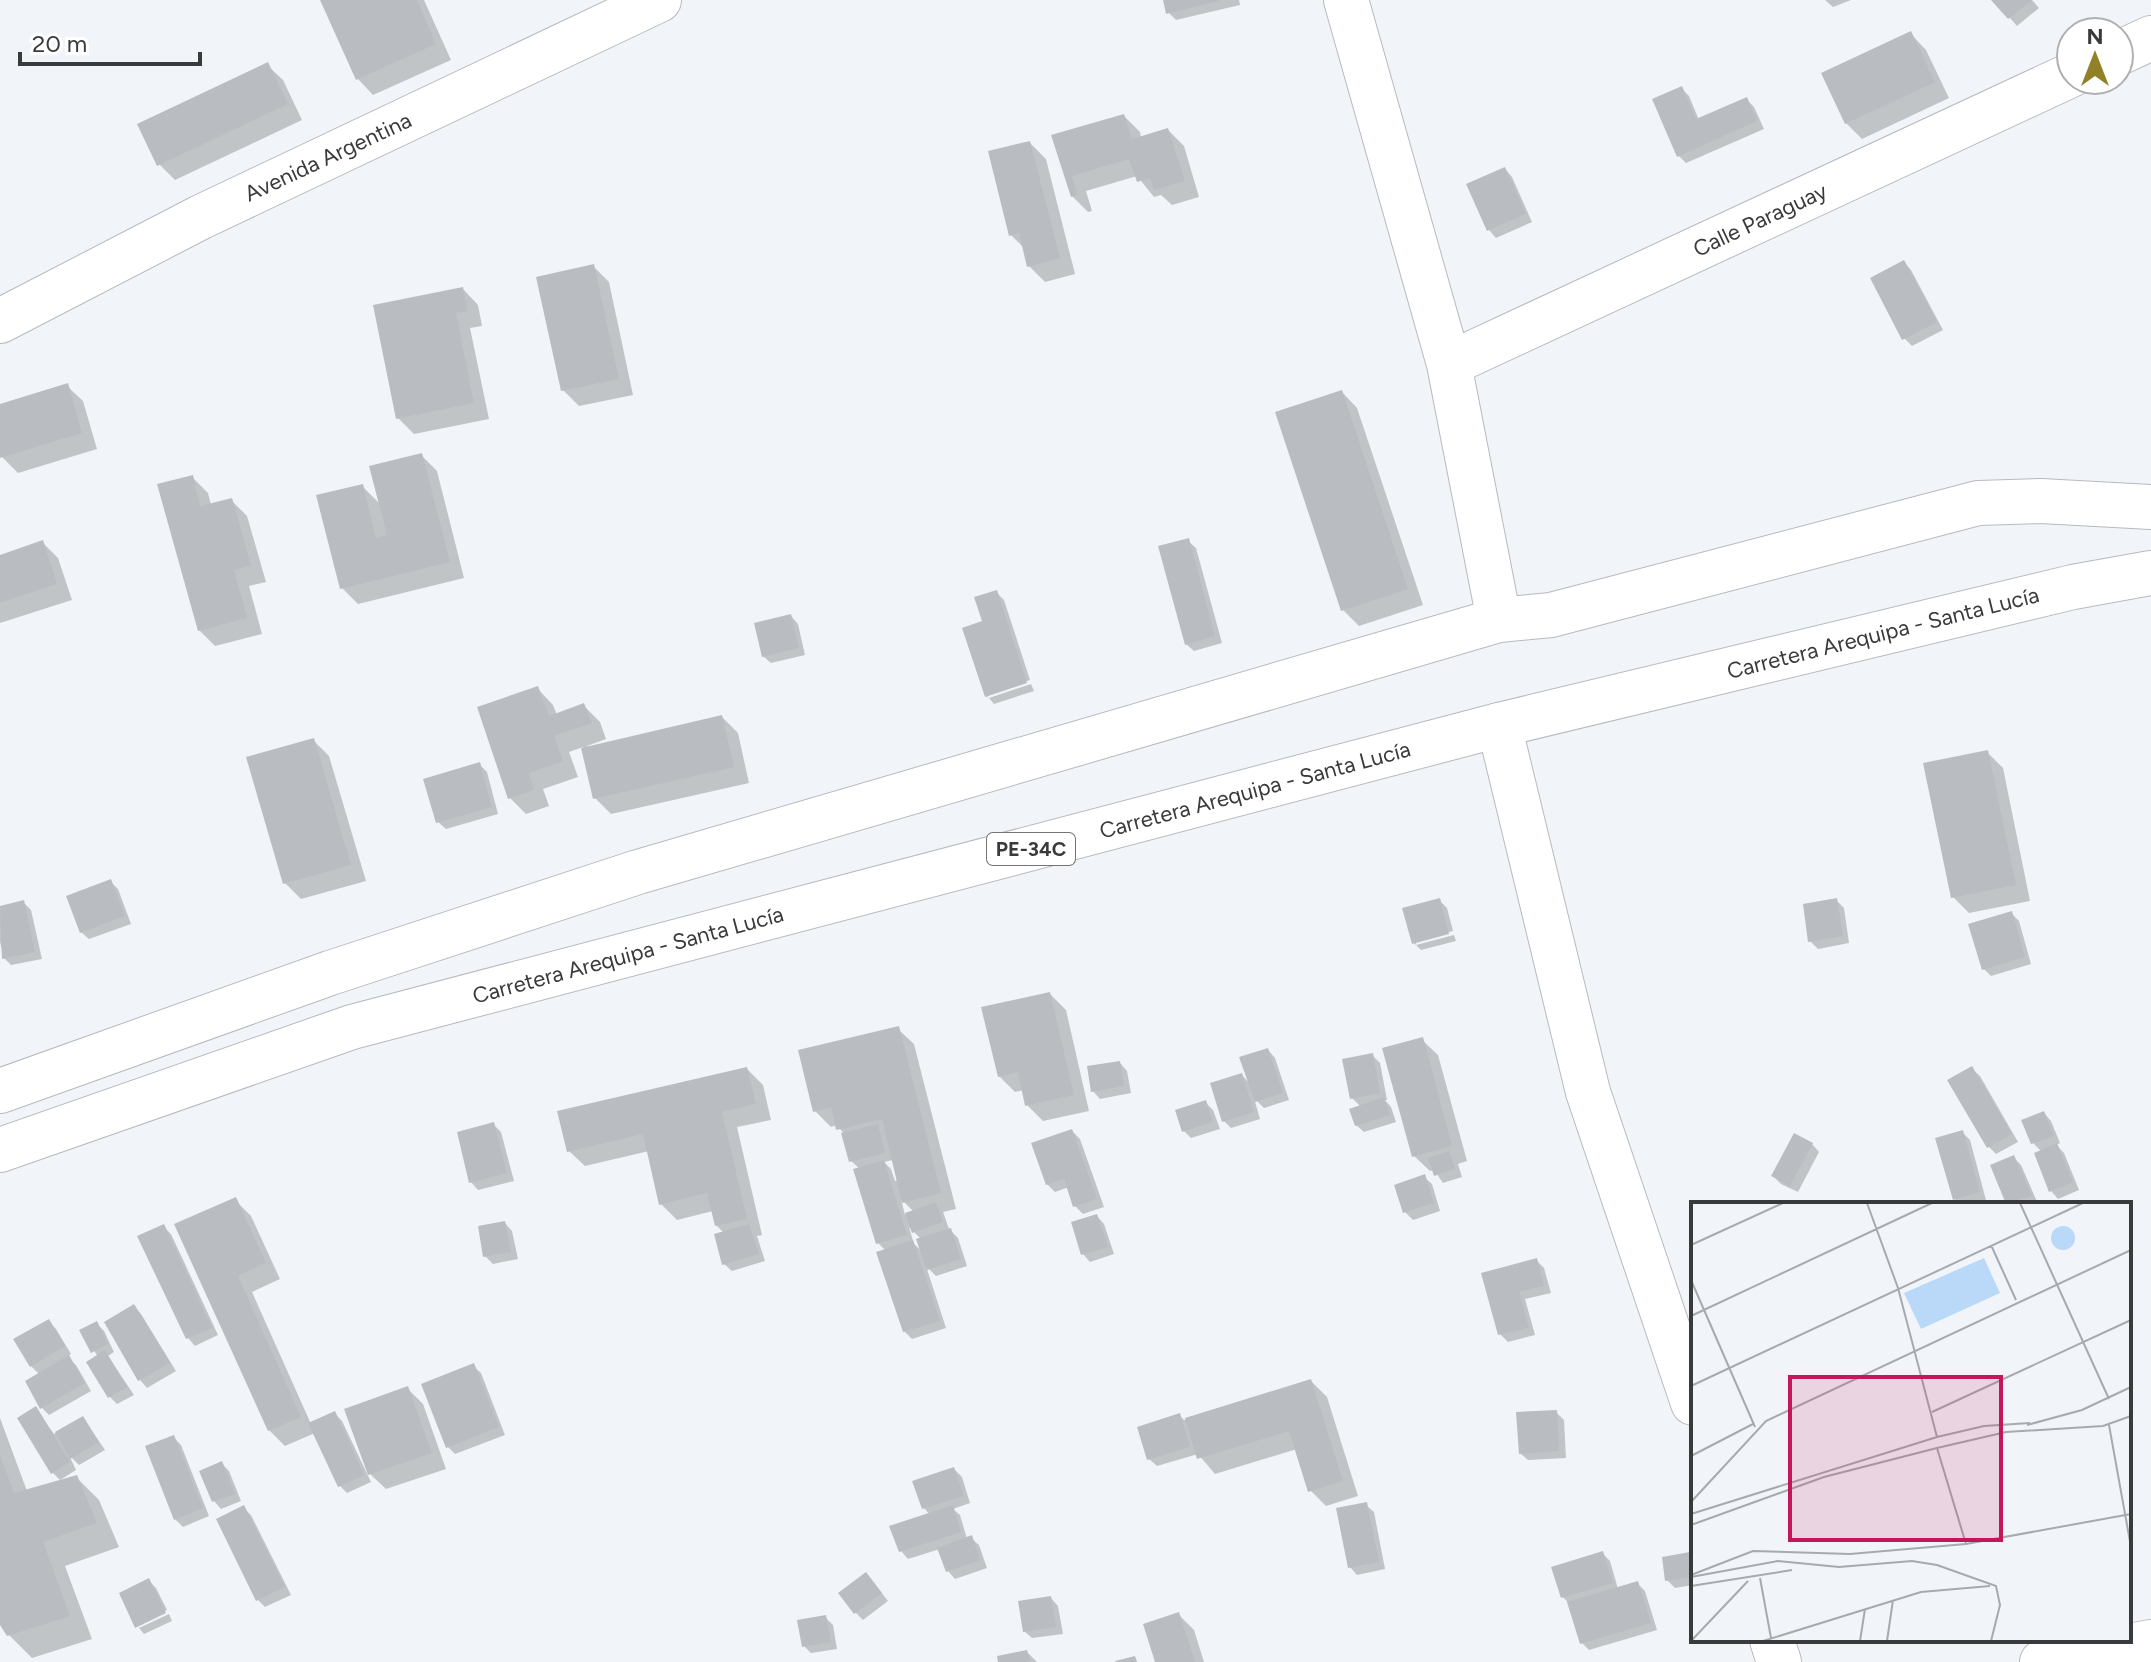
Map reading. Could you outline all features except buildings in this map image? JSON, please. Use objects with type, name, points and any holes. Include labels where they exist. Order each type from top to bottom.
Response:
[{"type":"street","name":"Avenida Argentina","points":[[0,321],[201,217],[659,0]]},
{"type":"street","points":[[1346,0],[1449,364],[1499,620]]},
{"type":"street","name":"Calle Paraguay","points":[[1449,364],[2055,82]]},
{"type":"street","points":[[0,1091],[330,973],[638,872],[1499,620],[1551,615],[1978,503],[2041,501],[2151,507]]},
{"type":"street","name":"Carretera Arequipa - Santa Lucía","points":[[0,1150],[352,1027],[1499,725],[2073,587],[2151,573]]},
{"type":"street","points":[[1499,725],[1588,1092],[1691,1397]]},
{"type":"street","points":[[1773,1642],[1779,1662]]},
{"type":"street","points":[[2042,1662],[2151,1642]]}]
